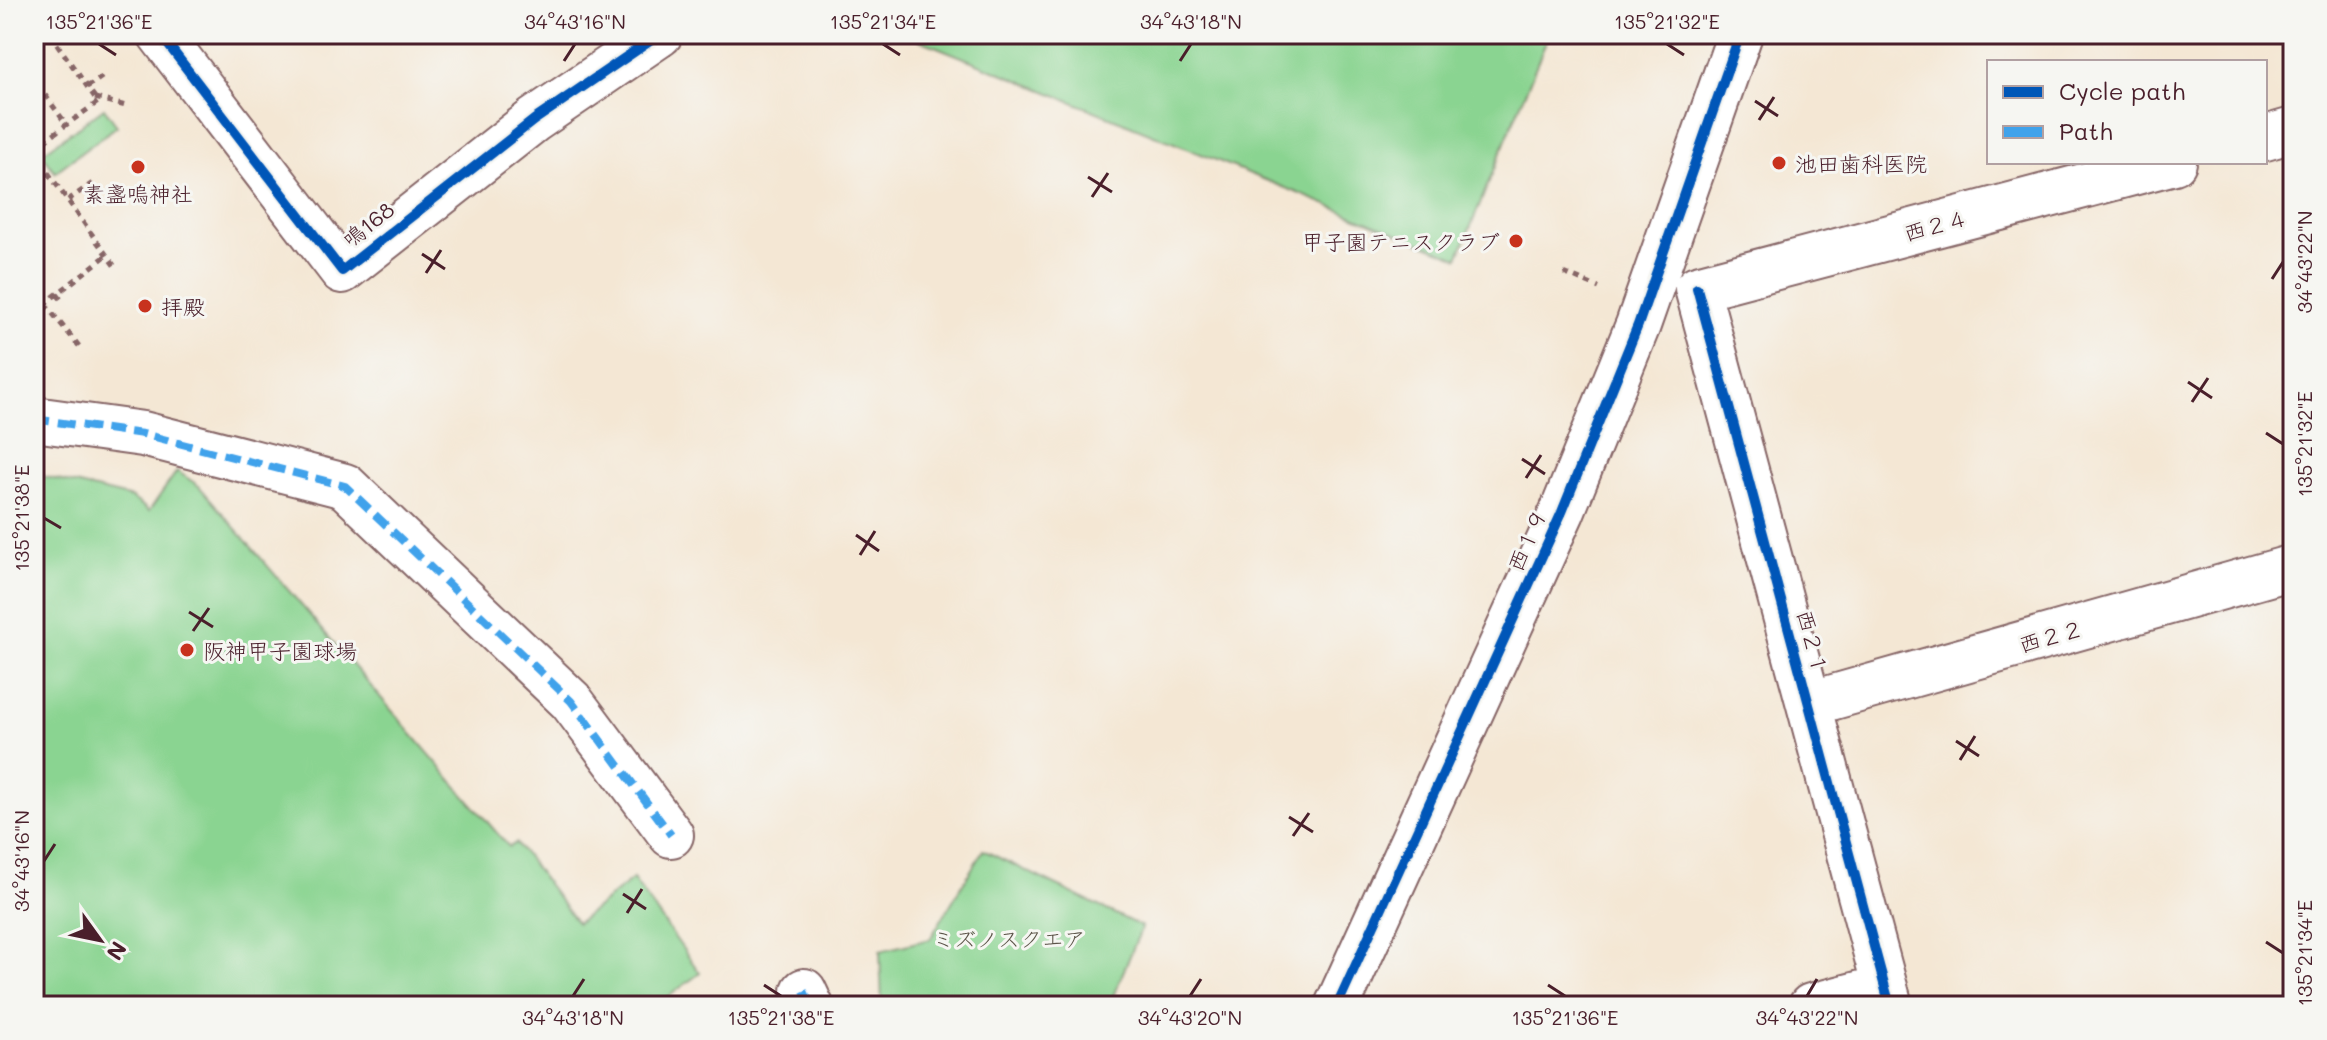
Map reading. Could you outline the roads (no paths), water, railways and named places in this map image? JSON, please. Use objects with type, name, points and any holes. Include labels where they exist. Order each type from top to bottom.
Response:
[{"type":"street","name":"鳴168","points":[[160,34],[342,271],[534,120],[660,34]]},
{"type":"street","name":"西１９","points":[[1337,1006],[1562,512],[1638,325],[1740,34]]},
{"type":"street","points":[[2267,137],[2293,130]]},
{"type":"street","name":"西２４","points":[[1697,288],[2166,164]]},
{"type":"street","points":[[1660,258],[1697,288]]},
{"type":"street","name":"西２１","points":[[1697,288],[1888,996]]},
{"type":"street","points":[[34,419],[143,434],[345,486],[571,701],[671,835]]},
{"type":"street","name":"西２２","points":[[1809,704],[2293,567]]},
{"type":"street","points":[[1811,1006],[1888,996]]},
{"type":"place","name":"池田歯科医院","points":[[1779,163]]},
{"type":"place","name":"素盞嗚神社","points":[[138,167]]},
{"type":"place","name":"甲子園テニスクラブ","points":[[1516,241]]},
{"type":"place","name":"拝殿","points":[[145,306]]},
{"type":"place","name":"阪神甲子園球場","points":[[187,650]]},
{"type":"park label","name":"ミズノスクエア","points":[[1009,938]]}]
